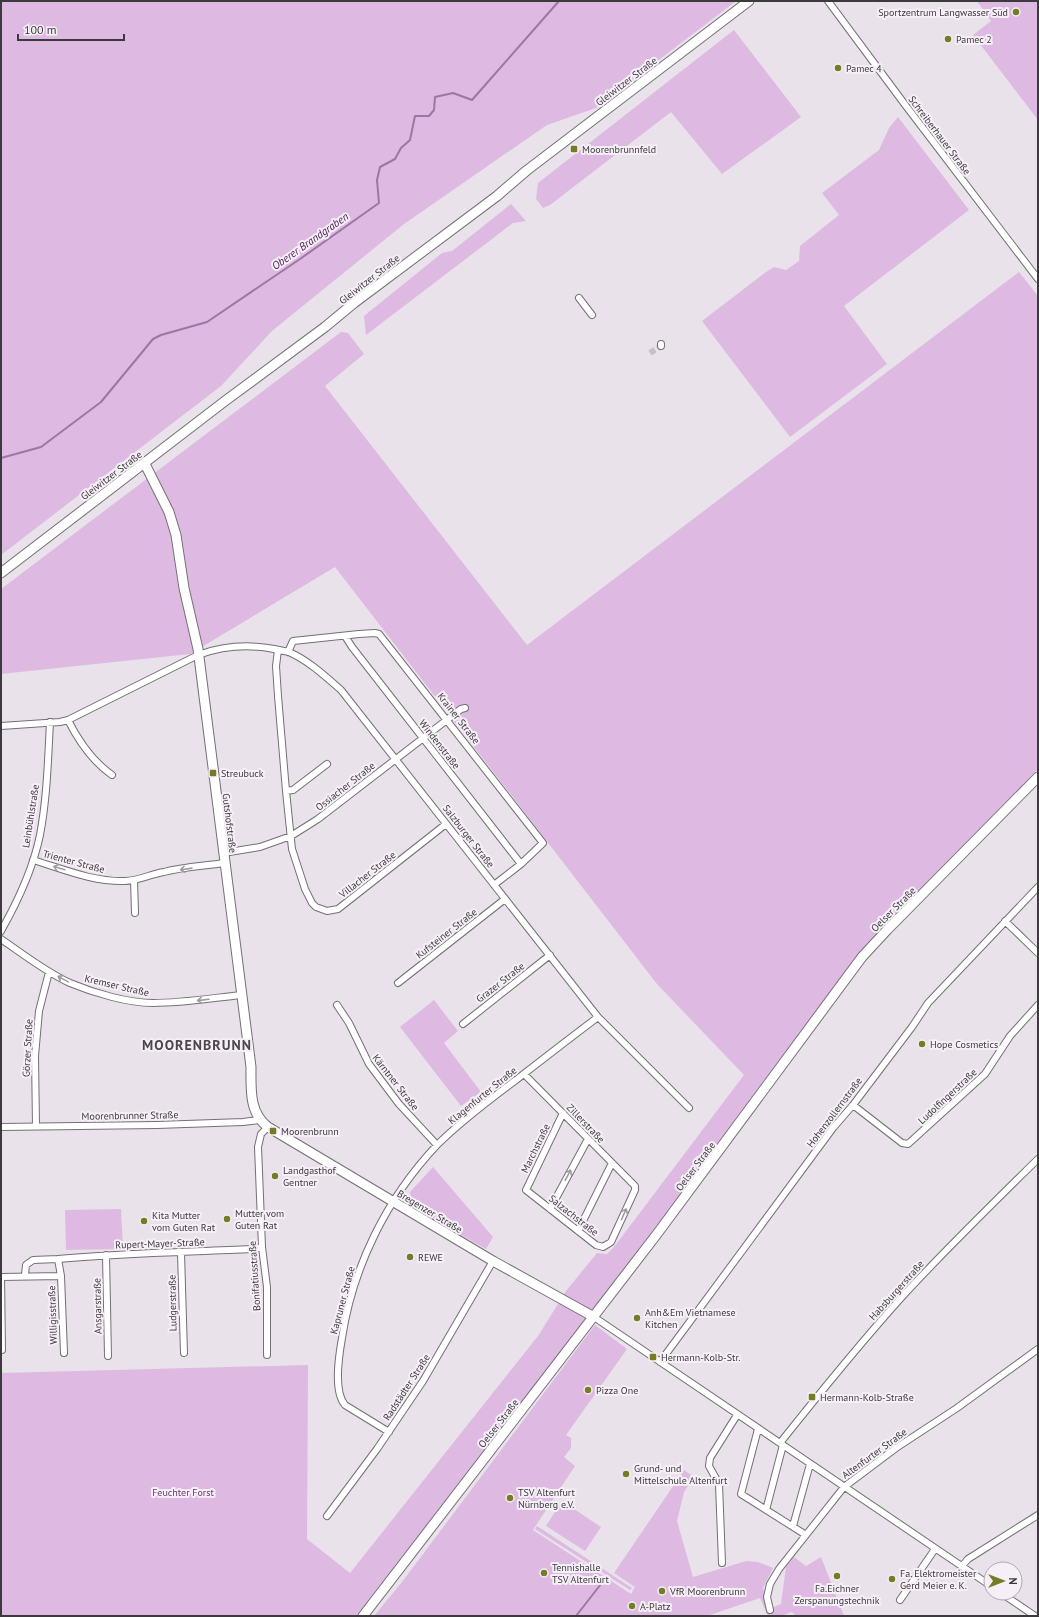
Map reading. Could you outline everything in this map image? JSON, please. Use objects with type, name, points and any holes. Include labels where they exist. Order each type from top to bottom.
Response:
[{"type":"main road","name":"Gleiwitzer Straße","points":[[1,573],[325,327],[354,303],[497,196],[531,167],[749,1]]},
{"type":"main road","name":"Gutshofstraße","points":[[145,464],[170,512],[176,534],[198,655],[251,1067],[253,1102],[255,1112],[259,1120]]},
{"type":"main road","name":"Oelser Straße","points":[[363,1616],[694,1186],[862,957],[1038,777]]},
{"type":"main road","name":"Bregenzer Straße","points":[[259,1120],[268,1128],[493,1261],[594,1317]]},
{"type":"street","name":"Schreiberhauer Straße","points":[[828,1],[1038,279]]},
{"type":"street","points":[[579,298],[592,315]]},
{"type":"street","name":"Krainer Straße","points":[[288,652],[293,641],[375,632],[380,634],[543,843],[521,864],[494,885]]},
{"type":"street","name":"Windenstraße","points":[[346,636],[352,647],[521,864]]},
{"type":"street","name":"Salzburger Straße","points":[[198,655],[216,649],[234,646],[252,646],[288,652],[316,668],[341,690],[598,1017],[689,1108]]},
{"type":"street","name":"Villacher Straße","points":[[278,650],[278,696],[292,849],[309,898],[316,907],[326,911],[338,909],[446,824]]},
{"type":"street","points":[[1,726],[68,720],[198,655]]},
{"type":"street","name":"Ossiacher Straße","points":[[223,853],[260,847],[291,836],[318,819],[447,719],[461,709],[466,708]]},
{"type":"street","points":[[68,720],[76,738],[95,761],[112,775]]},
{"type":"street","name":"Leinbühlstraße","points":[[1,930],[18,901],[40,836],[44,806],[50,722]]},
{"type":"street","points":[[286,791],[293,790],[327,764]]},
{"type":"street","name":"Trienter Straße","points":[[33,860],[104,880],[134,880],[164,872],[224,863]]},
{"type":"street","points":[[134,880],[135,913]]},
{"type":"street","name":"Hohenzollernstraße","points":[[660,1362],[833,1128],[853,1105],[912,1027],[928,1003],[1038,887]]},
{"type":"street","name":"Kufsteiner Straße","points":[[398,983],[505,899]]},
{"type":"street","points":[[1005,921],[1038,953]]},
{"type":"street","name":"Kremser Straße","points":[[1,939],[49,972],[70,983],[93,991],[135,1001],[152,1003],[180,1003],[241,995]]},
{"type":"street","name":"Grazer Straße","points":[[463,1024],[550,955]]},
{"type":"street","name":"Görzer Straße","points":[[36,1126],[36,1056],[39,1011],[49,972]]},
{"type":"street","name":"Kärntner Straße","points":[[337,1005],[349,1023],[368,1064],[399,1104],[437,1145]]},
{"type":"street","name":"Ludolfingerstraße","points":[[853,1105],[902,1144],[908,1144],[985,1074],[1010,1036],[1038,1005]]},
{"type":"street","name":"Klagenfurter Straße","points":[[393,1202],[405,1183],[437,1145],[468,1117],[598,1017]]},
{"type":"street","name":"Zillerstraße","points":[[524,1074],[634,1186],[635,1190],[611,1242]]},
{"type":"street","name":"Marchstraße","points":[[526,1190],[563,1113]]},
{"type":"street","name":"Moorenbrunner Straße","points":[[1,1127],[157,1125],[243,1122],[259,1120]]},
{"type":"street","name":"Bonifatiusstraße","points":[[267,1355],[267,1287],[262,1247],[258,1142],[261,1134],[268,1128]]},
{"type":"street","points":[[550,1209],[588,1139]]},
{"type":"street","name":"Habsburgerstraße","points":[[781,1444],[850,1357],[900,1300],[986,1209],[1038,1159]]},
{"type":"street","points":[[578,1231],[612,1163]]},
{"type":"street","name":"Salzachstraße","points":[[526,1190],[599,1246],[603,1247],[611,1242]]},
{"type":"street","name":"Kapruner Straße","points":[[389,1432],[345,1405],[339,1394],[338,1384],[341,1340],[354,1287],[366,1254],[384,1216],[393,1202]]},
{"type":"street","name":"Rupert-Mayer-Straße","points":[[25,1275],[26,1265],[33,1260],[106,1255],[252,1249],[262,1247]]},
{"type":"street","name":"Ludgerstraße","points":[[181,1253],[184,1353]]},
{"type":"street","name":"Ansgarstraße","points":[[106,1255],[108,1356]]},
{"type":"street","points":[[2,1350],[1,1277],[25,1275],[61,1276],[58,1259]]},
{"type":"street","name":"Radstädter Straße","points":[[327,1516],[389,1432],[442,1349],[493,1261]]},
{"type":"street","name":"Willigisstraße","points":[[61,1276],[64,1353]]},
{"type":"street","points":[[594,1317],[844,1488],[983,1580]]},
{"type":"street","name":"Altenfurter Straße","points":[[770,1610],[767,1597],[770,1584],[779,1569],[844,1488],[896,1448],[957,1408],[1038,1349]]},
{"type":"street","points":[[722,1563],[721,1500],[719,1484],[709,1466],[710,1458],[737,1415]]},
{"type":"street","points":[[758,1428],[741,1494],[806,1534]]},
{"type":"street","points":[[766,1510],[781,1444]]},
{"type":"street","points":[[793,1526],[810,1464]]},
{"type":"street","points":[[962,1566],[968,1559],[1038,1516]]},
{"type":"street","points":[[900,1600],[936,1549]]},
{"type":"street","points":[[1013,1601],[1035,1616]]},
{"type":"green space","points":[[1,1],[736,1],[596,108],[547,125],[404,224],[272,331],[221,386],[1,555]]},
{"type":"green space","points":[[977,1],[1038,1],[1038,120],[973,35],[991,21]]},
{"type":"green space","points":[[734,30],[801,117],[722,174],[671,112],[550,205],[543,208],[536,199],[538,183]]},
{"type":"green space","points":[[898,117],[969,210],[844,306],[887,364],[790,437],[702,321],[774,267],[786,270],[799,261],[800,246],[839,215],[822,193],[879,150],[889,128]]},
{"type":"green space","points":[[511,204],[526,221],[513,223],[366,335],[364,316],[442,253],[452,251]]},
{"type":"green space","name":"Feuchter Forst","points":[[1019,272],[1038,296],[1038,769],[870,941],[846,971],[761,1088],[602,1299],[358,1616],[1,1616],[1,1373],[308,1365],[307,1539],[350,1573],[538,1336],[566,1291],[597,1253],[607,1254],[614,1247],[744,1075],[657,984],[335,567],[190,654],[1,674],[1,589],[341,332],[348,333],[364,354],[325,386],[527,645]]},
{"type":"green space","points":[[434,1000],[458,1031],[444,1043],[481,1092],[461,1106],[400,1027]]},
{"type":"green space","points":[[433,1167],[493,1237],[486,1249],[416,1210],[419,1204],[411,1199],[410,1192]]},
{"type":"green space","points":[[121,1209],[123,1249],[66,1250],[65,1210]]},
{"type":"green space","name":"TSV Altenfurt Nürnberg e.V.","points":[[595,1325],[627,1349],[566,1435],[571,1438],[571,1448],[564,1457],[575,1466],[533,1530],[631,1594],[635,1587],[614,1573],[684,1470],[694,1477],[684,1492],[677,1521],[693,1577],[746,1561],[758,1562],[773,1568],[763,1588],[769,1609],[781,1604],[786,1567],[794,1557],[806,1566],[821,1557],[844,1616],[796,1616],[792,1612],[781,1616],[768,1616],[760,1598],[707,1616],[374,1616],[402,1582]]},
{"type":"green space","points":[[562,1501],[601,1527],[585,1551],[546,1526]]},
{"type":"green space","points":[[537,1526],[632,1588],[630,1590],[535,1529]]},
{"type":"waterway","name":"Oberer Brandgraben","points":[[1,458],[41,447],[101,402],[153,339],[161,335],[207,322],[379,203],[377,180],[380,167],[395,159],[401,148],[410,140],[415,116],[429,116],[434,110],[435,97],[453,93],[472,100],[559,1]]},
{"type":"waterway","points":[[576,1616],[601,1584]]},
{"type":"tunnel","points":[[650,353],[661,346]]},
{"type":"place","name":"Sportzentrum Langwasser Süd","points":[[1016,12]]},
{"type":"place","name":"Pamec 2","points":[[948,39]]},
{"type":"place","name":"Pamec 4","points":[[838,68]]},
{"type":"place","name":"Moorenbrunnfeld","points":[[574,149]]},
{"type":"place","name":"Streubuck","points":[[213,773]]},
{"type":"place","name":"Hope Cosmetics","points":[[922,1044]]},
{"type":"place","name":"Moorenbrunn","points":[[273,1131]]},
{"type":"place","name":"Landgasthof Gentner","points":[[275,1176]]},
{"type":"place","name":"Mutter vom Guten Rat","points":[[227,1219]]},
{"type":"place","name":"Kita Mutter vom Guten Rat","points":[[144,1221]]},
{"type":"place","name":"REWE","points":[[410,1257]]},
{"type":"place","name":"Anh&Em Vietnamese Kitchen","points":[[637,1318]]},
{"type":"place","name":"Hermann-Kolb-Str.","points":[[653,1357]]},
{"type":"place","name":"Pizza One","points":[[588,1390]]},
{"type":"place","name":"Hermann-Kolb-Straße","points":[[812,1397]]},
{"type":"place","name":"Grund- und Mittelschule Altenfurt","points":[[626,1474]]},
{"type":"place","name":"TSV Altenfurt Nürnberg e.V.","points":[[510,1498]]},
{"type":"place","name":"Tennishalle TSV Altenfurt","points":[[544,1573]]},
{"type":"place","name":"Fa.Eichner Zerspanungstechnik","points":[[837,1576]]},
{"type":"place","name":"Fa. Elektromeister Gerd Meier e. K.","points":[[892,1579]]},
{"type":"place","name":"VfR Moorenbrunn","points":[[662,1591]]},
{"type":"place","name":"A-Platz","points":[[632,1606]]},
{"type":"district","name":"MOORENBRUNN","points":[[197,1045]]}]
